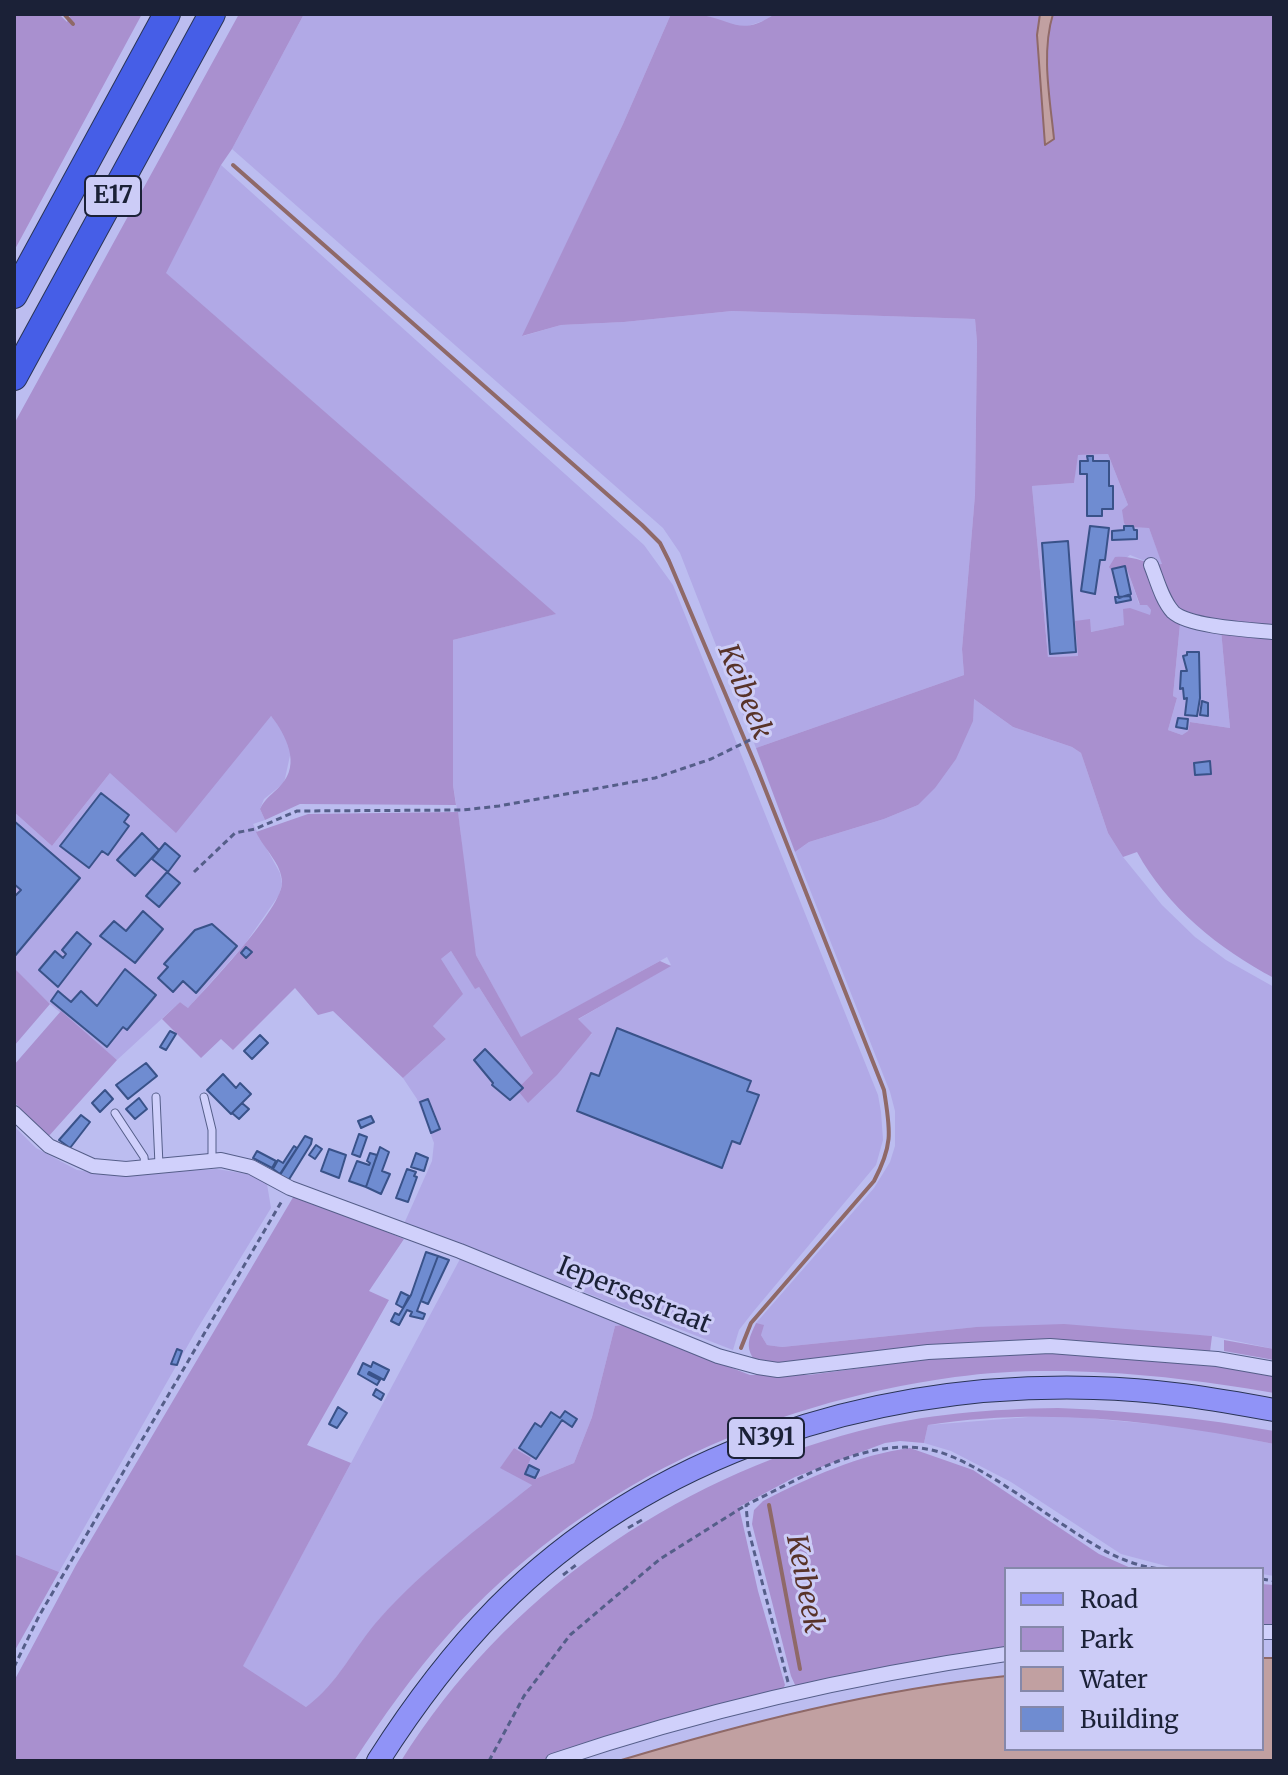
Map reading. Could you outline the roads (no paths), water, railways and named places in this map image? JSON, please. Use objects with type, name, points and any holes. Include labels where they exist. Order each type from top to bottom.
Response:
[{"type":"highway","name":"E17","points":[[14,295],[167,14]]},
{"type":"highway","name":"E17","points":[[14,377],[212,14]]},
{"type":"main road","name":"N391","points":[[378,1761],[436,1676],[464,1642],[560,1552],[611,1516],[682,1474],[771,1437],[880,1406],[981,1390],[1096,1388],[1216,1400],[1274,1410]]},
{"type":"street","points":[[1151,565],[1167,602],[1178,616],[1214,625],[1274,632]]},
{"type":"street","name":"Iepersestraat","points":[[14,1113],[49,1146],[77,1161],[108,1168],[212,1160],[232,1161],[251,1167],[290,1188],[460,1251],[718,1356],[758,1367],[802,1369],[928,1352],[1050,1346],[1217,1359],[1274,1369]]},
{"type":"street","points":[[553,1761],[701,1715],[791,1693],[1004,1654]]},
{"type":"lane","points":[[152,1166],[156,1097]]},
{"type":"lane","points":[[204,1097],[212,1130],[212,1160]]},
{"type":"lane","points":[[115,1113],[152,1166]]},
{"type":"water","points":[[1040,14],[1053,14],[1047,60],[1054,139],[1045,145],[1037,35]]},
{"type":"water","points":[[1264,1658],[1274,1658],[1274,1761],[618,1761],[810,1710],[1004,1676],[1004,1751],[1264,1751]]},
{"type":"waterway","name":"Keibeek","points":[[64,14],[73,24]]},
{"type":"waterway","name":"Keibeek","points":[[233,165],[642,525],[660,543],[669,561],[758,771],[884,1090],[888,1116],[888,1146],[874,1181],[751,1323],[741,1348]]},
{"type":"waterway","name":"Keibeek","points":[[769,1505],[800,1669]]}]
